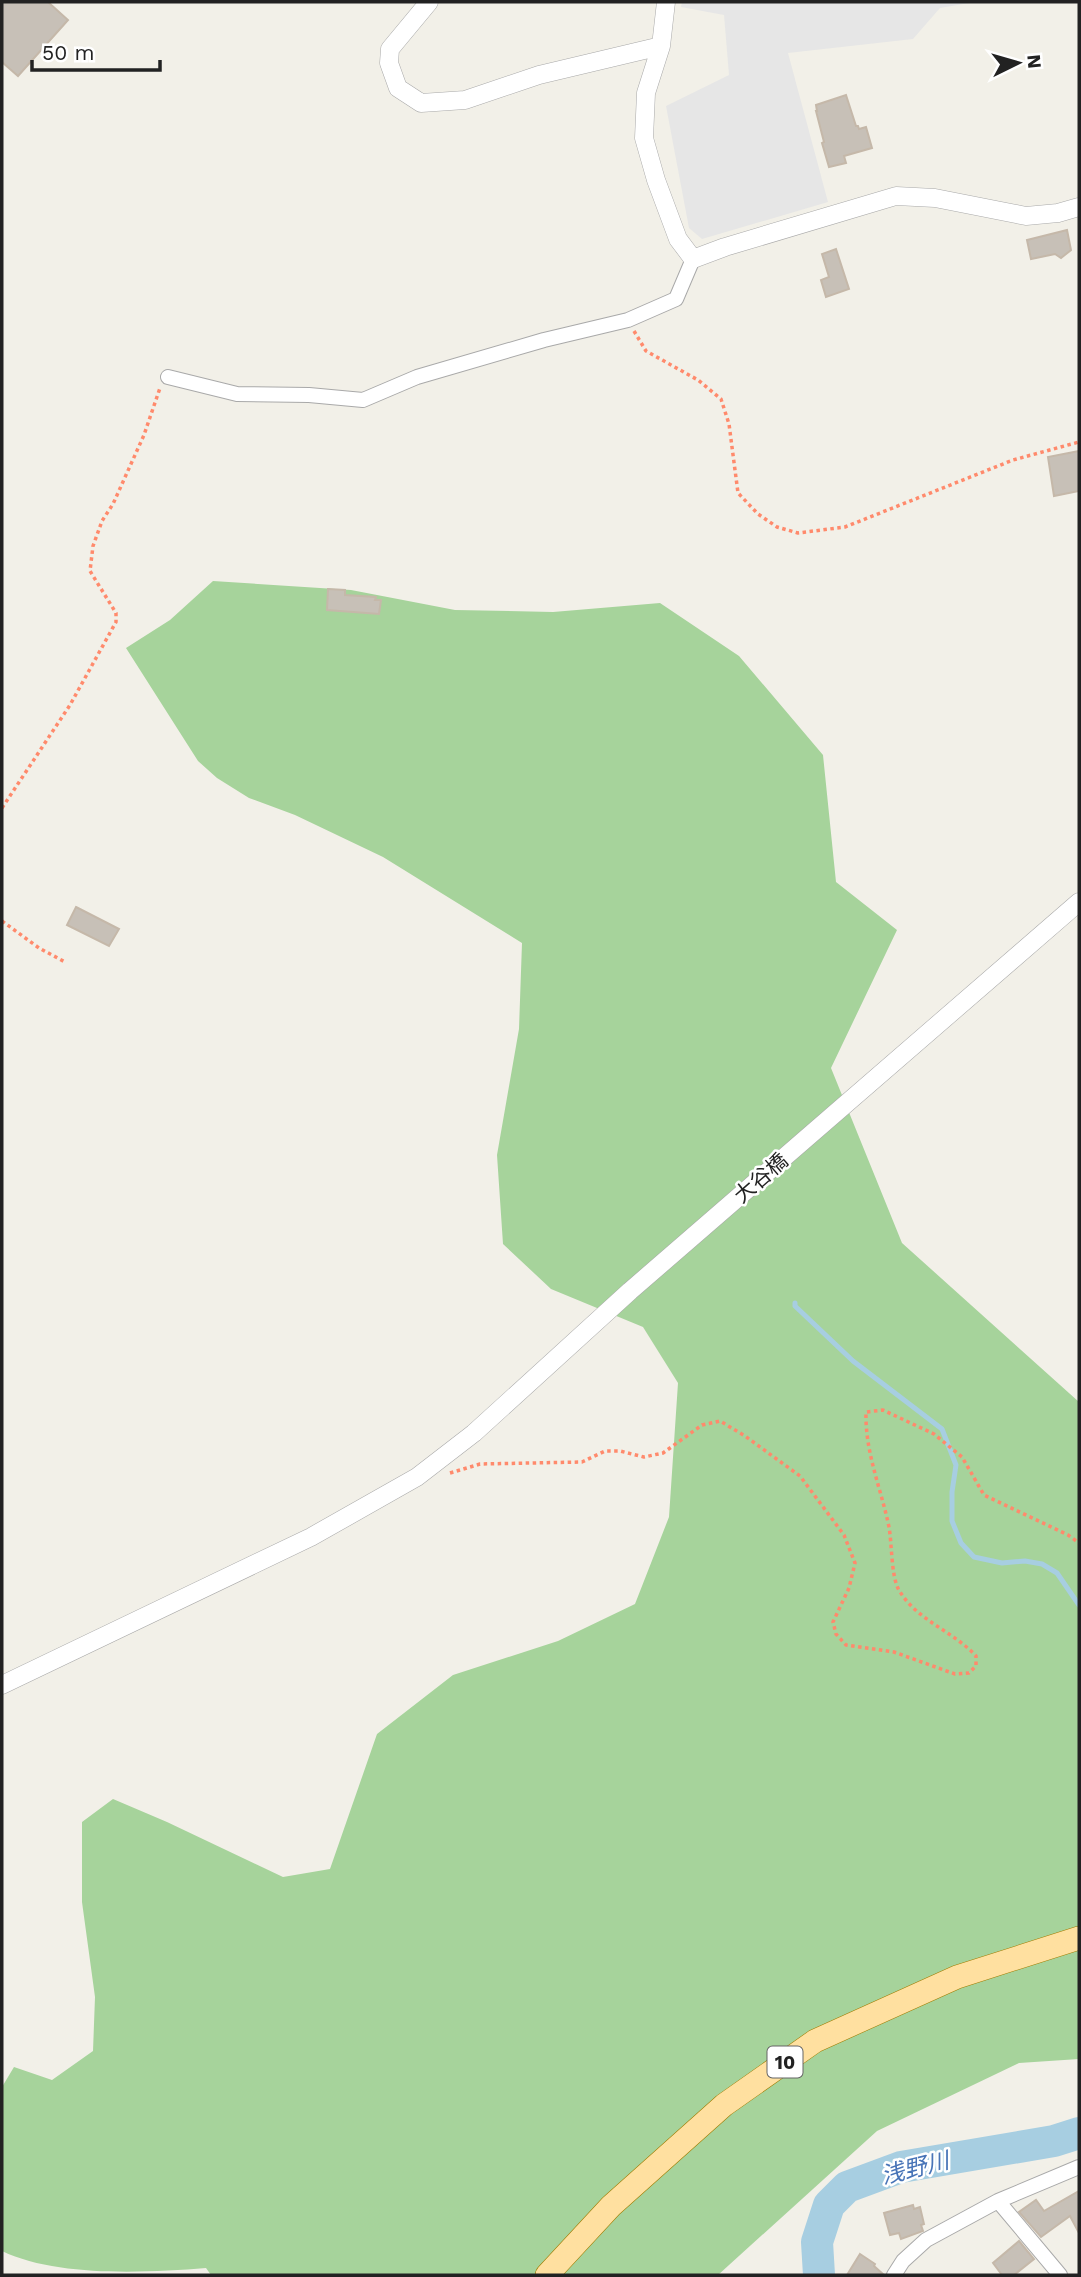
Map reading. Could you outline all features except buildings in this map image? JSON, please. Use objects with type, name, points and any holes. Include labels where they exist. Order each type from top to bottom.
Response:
[{"type":"main road","name":"10","points":[[547,2275],[611,2206],[724,2105],[815,2040],[957,1977],[1079,1938]]},
{"type":"street","points":[[429,2],[390,49],[388,63],[398,88],[421,103],[466,100],[539,75],[661,46]]},
{"type":"street","points":[[666,2],[661,46],[646,93],[644,138],[678,239],[693,259]]},
{"type":"street","points":[[168,377],[237,394],[309,395],[363,400],[417,377],[544,340],[628,320],[676,299],[693,259],[896,196],[935,198],[1026,216],[1058,213],[1079,207]]},
{"type":"street","name":"大谷橋","points":[[2,1685],[311,1537],[417,1477],[474,1433],[630,1291],[1079,902]]},
{"type":"street","points":[[894,2275],[903,2261],[926,2240],[998,2202],[1079,2167]]},
{"type":"street","points":[[998,2202],[1060,2275]]},
{"type":"path","points":[[628,320],[646,351],[698,380],[721,399],[729,424],[738,493],[758,514],[777,527],[798,533],[845,527],[1013,460],[1079,442]]},
{"type":"path","points":[[2,808],[70,705],[116,621],[116,613],[90,570],[93,546],[102,521],[113,504],[144,435],[157,392],[168,377]]},
{"type":"path","points":[[2,921],[39,948],[65,961]]},
{"type":"path","points":[[417,1477],[452,1473],[480,1464],[582,1462],[605,1451],[620,1451],[644,1457],[663,1453],[702,1425],[720,1420],[800,1476],[844,1535],[855,1563],[849,1588],[833,1622],[836,1634],[846,1645],[894,1652],[955,1674],[969,1672],[976,1666],[976,1656],[967,1646],[917,1611],[898,1589],[889,1529],[866,1437],[866,1412],[883,1410],[934,1434],[961,1457],[984,1495],[1068,1535],[1079,1543]]},
{"type":"green space","points":[[213,581],[351,590],[455,610],[553,612],[660,603],[739,656],[823,755],[836,882],[897,930],[831,1068],[902,1243],[1079,1402],[1079,2059],[1019,2063],[877,2131],[718,2275],[211,2275],[206,2268],[128,2272],[74,2269],[24,2259],[2,2251],[2,2087],[14,2067],[52,2080],[93,2051],[95,1997],[82,1902],[82,1822],[113,1799],[283,1877],[330,1869],[377,1734],[453,1675],[558,1641],[635,1604],[669,1517],[678,1383],[643,1327],[551,1289],[503,1244],[497,1155],[519,1029],[522,943],[383,857],[295,815],[249,798],[217,778],[198,761],[126,648],[170,620]]},
{"type":"shaded area","points":[[682,2],[975,2],[940,8],[913,39],[788,53],[828,202],[702,239],[689,228],[666,106],[729,75],[724,15],[681,7]]},
{"type":"waterway","points":[[795,1303],[795,1306],[853,1361],[942,1429],[956,1465],[952,1521],[961,1543],[974,1557],[1002,1563],[1025,1561],[1042,1564],[1057,1573],[1079,1605]]},
{"type":"waterway","name":"浅野川","points":[[819,2275],[817,2242],[829,2205],[847,2187],[901,2167],[1054,2141],[1079,2133]]}]
